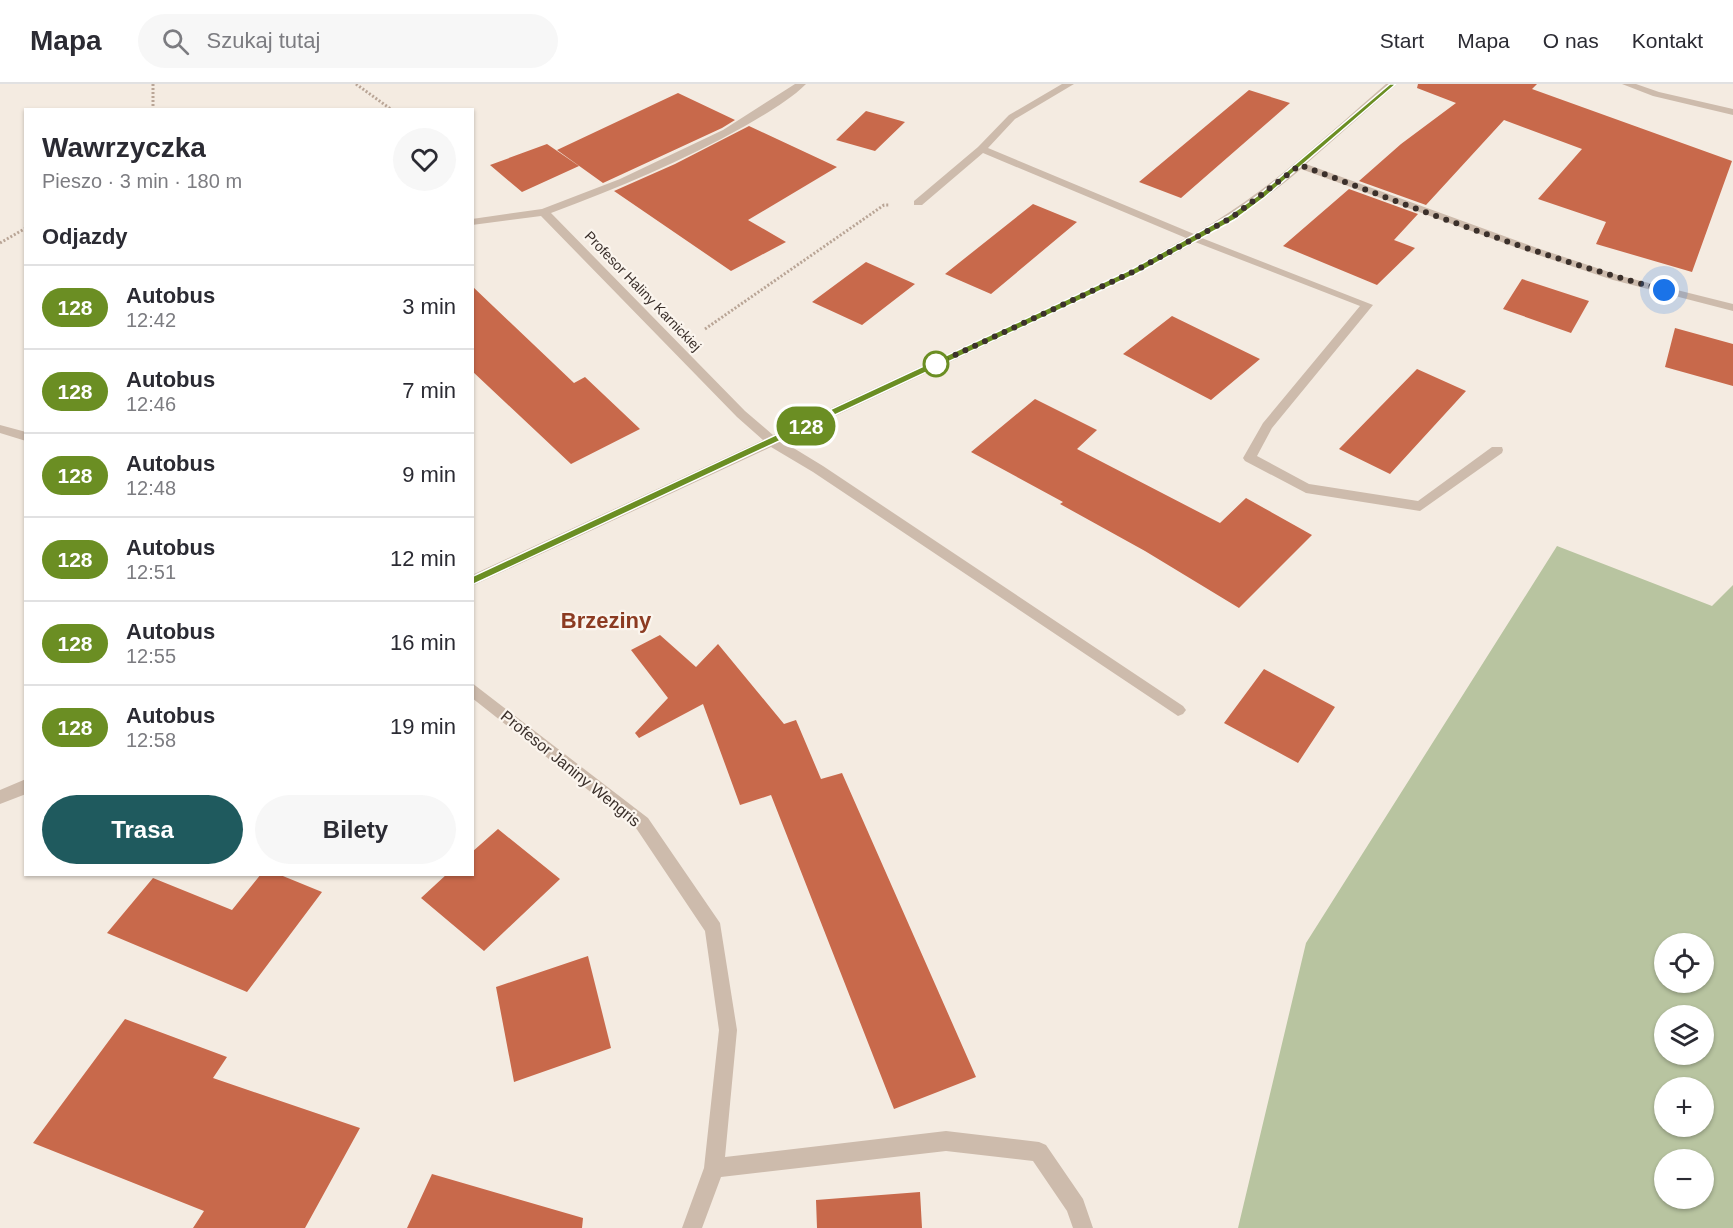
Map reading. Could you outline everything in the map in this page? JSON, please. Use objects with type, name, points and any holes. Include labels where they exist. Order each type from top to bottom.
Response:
[{"type":"street","points":[[474,222],[544,212],[639,174],[751,118],[801,84]]},
{"type":"street","points":[[918,203],[982,149],[1012,117],[1069,84]]},
{"type":"street","points":[[474,579],[773,442],[1135,271],[1231,218],[1300,165],[1392,84]]},
{"type":"street","points":[[1627,84],[1656,94],[1733,112]]},
{"type":"street","points":[[982,149],[1194,238],[1367,305],[1267,426],[1250,458],[1306,488],[1420,506],[1497,450]]},
{"type":"street","points":[[1300,165],[1544,254],[1617,278],[1733,308]]},
{"type":"street","name":"Profesor Haliny Karnickiej","points":[[544,212],[741,414],[773,442],[818,469],[1178,710]]},
{"type":"street","points":[[0,429],[24,436]]},
{"type":"street","name":"Profesor Janiny Wengris","points":[[474,691],[642,823],[714,929],[728,1030],[714,1168],[692,1228]]},
{"type":"street","points":[[0,797],[24,787]]},
{"type":"street","points":[[714,1168],[946,1141],[1039,1152],[1076,1206],[1083,1228]]},
{"type":"path","points":[[153,84],[153,108]]},
{"type":"path","points":[[356,84],[389,108]]},
{"type":"path","points":[[705,329],[884,206],[918,203]]},
{"type":"path","points":[[0,243],[24,229]]},
{"type":"green space","points":[[1557,546],[1712,606],[1733,585],[1733,1228],[1238,1228],[1306,943]]},
{"type":"building","points":[[1418,84],[1537,84],[1532,89],[1732,161],[1692,272],[1596,244],[1606,222],[1538,199],[1582,149],[1504,120],[1426,205],[1359,181],[1401,144],[1456,103],[1417,88]]},
{"type":"building","points":[[1249,90],[1290,103],[1181,198],[1139,182]]},
{"type":"building","points":[[678,93],[735,120],[603,183],[557,150]]},
{"type":"building","points":[[866,111],[905,122],[875,151],[836,140]]},
{"type":"building","points":[[749,126],[837,167],[748,220],[786,242],[731,271],[614,191],[675,164]]},
{"type":"building","points":[[547,144],[579,166],[522,192],[490,165]]},
{"type":"building","points":[[1349,189],[1418,214],[1394,240],[1415,248],[1377,285],[1283,246]]},
{"type":"building","points":[[1033,204],[1077,222],[991,294],[945,274]]},
{"type":"building","points":[[866,262],[915,284],[862,325],[812,302]]},
{"type":"building","points":[[1522,279],[1589,301],[1571,333],[1503,309]]},
{"type":"building","points":[[474,288],[574,383],[585,377],[640,429],[571,464],[474,373]]},
{"type":"building","points":[[1172,316],[1260,359],[1211,400],[1123,354]]},
{"type":"building","points":[[1675,328],[1733,344],[1733,386],[1665,367]]},
{"type":"building","points":[[1417,369],[1466,391],[1390,474],[1339,449]]},
{"type":"building","points":[[1035,399],[1097,430],[1077,449],[1220,523],[1246,498],[1312,535],[1239,608],[1145,551],[1060,504],[1063,502],[971,452]]},
{"type":"building","points":[[660,635],[696,667],[718,644],[784,724],[796,720],[821,779],[842,773],[976,1077],[894,1109],[771,795],[740,805],[703,704],[639,738],[635,733],[668,698],[631,650]]},
{"type":"building","points":[[1264,669],[1335,707],[1298,763],[1224,723]]},
{"type":"building","points":[[498,829],[560,879],[484,951],[421,898],[445,876],[474,876],[474,850]]},
{"type":"building","points":[[259,876],[283,876],[322,892],[247,992],[107,933],[153,878],[232,910]]},
{"type":"building","points":[[588,956],[611,1048],[514,1082],[496,987]]},
{"type":"building","points":[[125,1019],[227,1057],[213,1078],[360,1128],[305,1228],[193,1228],[204,1211],[33,1143]]},
{"type":"building","points":[[432,1174],[583,1218],[582,1228],[407,1228]]},
{"type":"building","points":[[920,1192],[922,1228],[817,1228],[816,1200]]},
{"type":"bus line","name":"128","points":[[474,580],[1135,271],[1231,218],[1263,196],[1393,84]]},
{"type":"district","name":"Brzeziny","points":[[606,620]]},
{"type":"route","points":[[936,364],[1135,271],[1231,218],[1263,196],[1300,165],[1533,250],[1617,278],[1664,290]]}]
